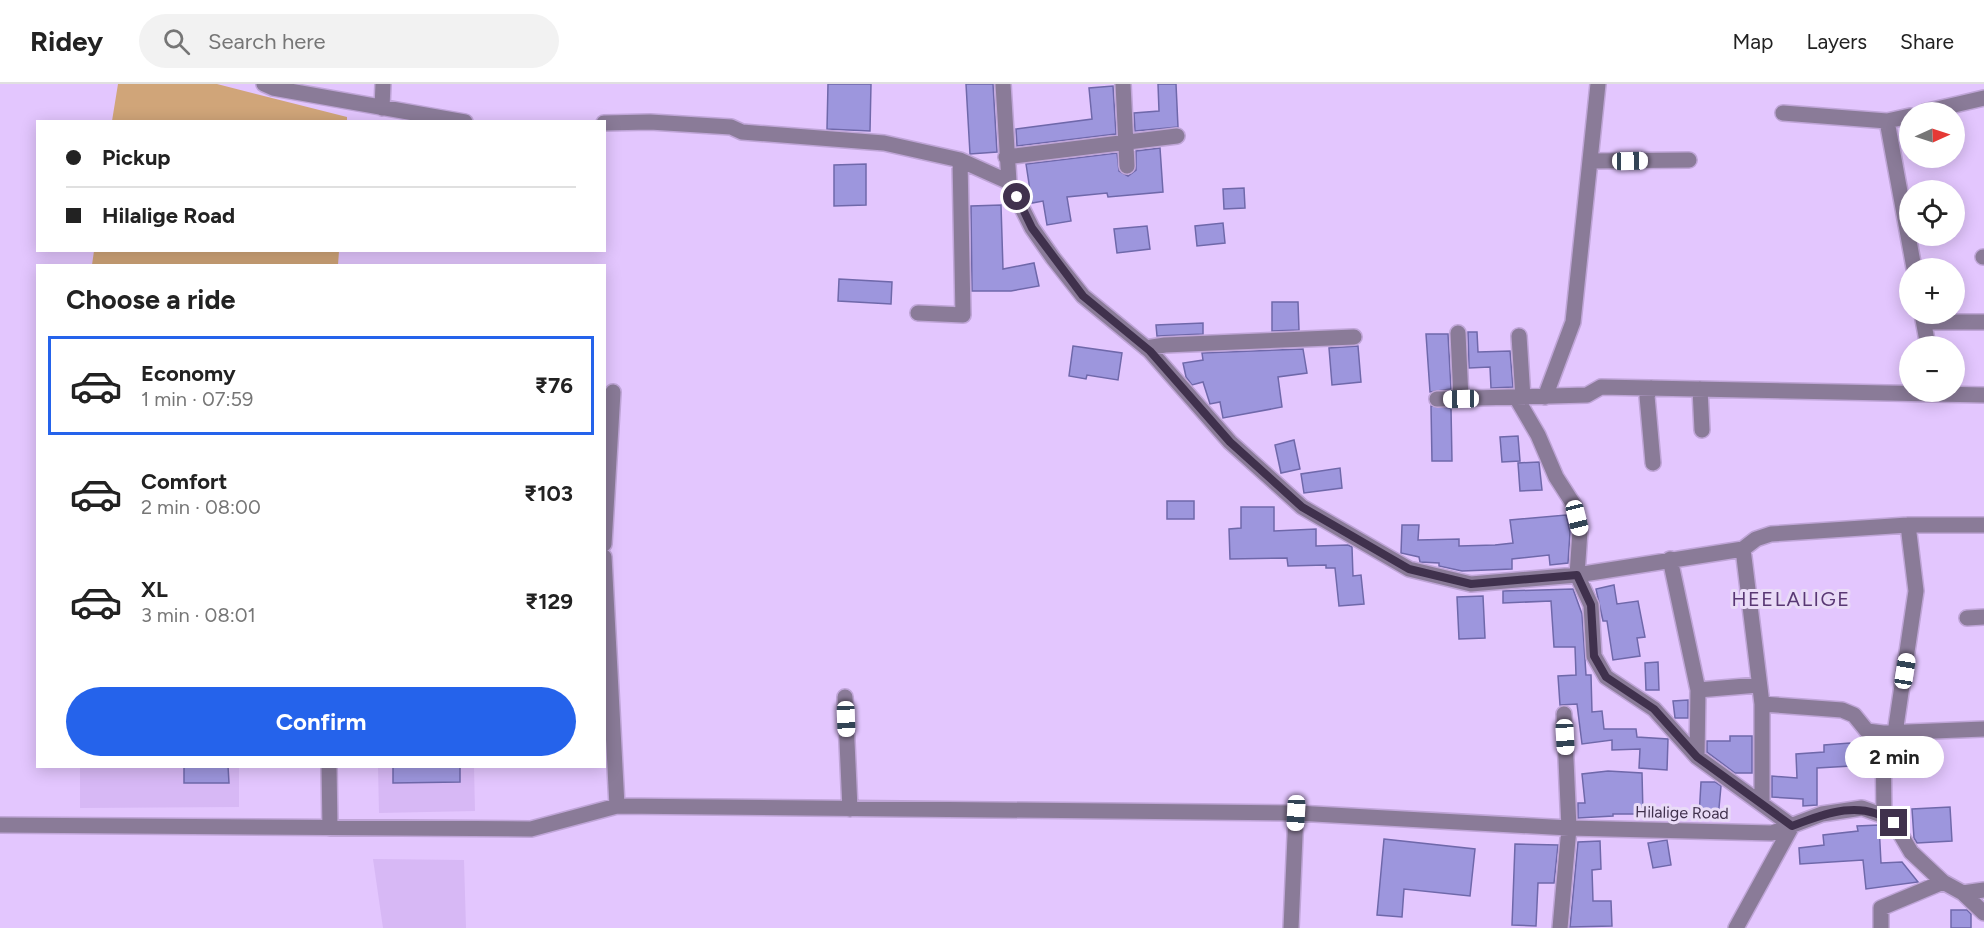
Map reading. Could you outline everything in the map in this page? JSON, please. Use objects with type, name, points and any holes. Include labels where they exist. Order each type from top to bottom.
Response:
[{"type":"street","points":[[264,84],[273,88],[453,120]]},
{"type":"street","points":[[382,108],[383,84]]},
{"type":"street","points":[[1003,84],[1009,182],[1032,228],[1083,296],[1146,348],[1230,442],[1302,507],[1409,569],[1471,584],[1577,575],[1743,549],[1756,539],[1771,534],[1908,525],[1984,525]]},
{"type":"street","points":[[1123,84],[1127,166]]},
{"type":"street","points":[[1545,397],[1573,322],[1598,84]]},
{"type":"street","points":[[1965,102],[1984,98]]},
{"type":"street","points":[[1783,113],[1887,121],[1899,118]]},
{"type":"street","points":[[1887,121],[1912,258]]},
{"type":"street","points":[[606,123],[650,122],[731,127],[742,132],[884,142],[960,160],[1009,182]]},
{"type":"street","points":[[1006,157],[1177,136]]},
{"type":"street","points":[[918,313],[963,315],[960,160]]},
{"type":"street","points":[[1590,161],[1689,160]]},
{"type":"street","points":[[1965,321],[1984,322]]},
{"type":"street","points":[[1458,333],[1461,399]]},
{"type":"street","points":[[1520,336],[1520,399],[1556,477],[1574,505],[1580,531],[1577,575],[1591,605],[1594,656],[1606,677],[1654,709],[1697,757],[1792,826],[1736,928]]},
{"type":"street","points":[[1146,348],[1165,345],[1354,337]]},
{"type":"street","points":[[1437,399],[1520,399],[1587,395],[1601,387],[1899,392]]},
{"type":"street","points":[[1651,388],[1647,396],[1653,463]]},
{"type":"street","points":[[1700,389],[1702,430]]},
{"type":"street","points":[[606,510],[613,392]]},
{"type":"street","points":[[1965,394],[1984,395]]},
{"type":"street","points":[[1908,525],[1916,591],[1889,733],[1884,816],[1894,823],[1911,852],[1943,882],[1963,893],[1984,912]]},
{"type":"street","points":[[1743,549],[1761,704],[1762,804]]},
{"type":"street","points":[[1670,559],[1698,690],[1697,757]]},
{"type":"street","points":[[606,595],[617,806]]},
{"type":"street","points":[[1966,618],[1984,617]]},
{"type":"street","points":[[1698,690],[1758,685]]},
{"type":"street","points":[[845,697],[850,809]]},
{"type":"street","points":[[1761,704],[1842,710],[1854,715],[1867,731],[1889,733],[1984,729]]},
{"type":"street","points":[[1560,928],[1569,828],[1564,714]]},
{"type":"street","points":[[329,768],[330,828]]},
{"type":"street","name":"Hilalige Road","points":[[0,825],[531,829],[617,806],[1296,813],[1569,828],[1772,833],[1822,814],[1862,808],[1884,816]]},
{"type":"street","points":[[1291,928],[1296,813]]},
{"type":"street","points":[[1881,928],[1881,908],[1943,882]]},
{"type":"street","points":[[1963,893],[1984,890]]},
{"type":"shaded area","points":[[118,84],[217,84],[347,117],[347,120],[112,120]]},
{"type":"shaded area","points":[[94,252],[339,252],[338,264],[92,264]]},
{"type":"shaded area","points":[[80,768],[239,768],[239,807],[80,808]]},
{"type":"shaded area","points":[[378,768],[474,768],[475,811],[379,813]]},
{"type":"shaded area","points":[[373,859],[464,860],[466,928],[383,928]]},
{"type":"building","points":[[828,84],[871,84],[870,131],[827,129]]},
{"type":"building","points":[[966,84],[993,84],[997,152],[970,154]]},
{"type":"building","points":[[1158,84],[1176,84],[1178,127],[1135,131],[1134,113],[1159,111]]},
{"type":"building","points":[[1113,86],[1116,134],[1017,146],[1016,129],[1092,119],[1089,88]]},
{"type":"building","points":[[1160,148],[1163,192],[1108,197],[1107,193],[1067,197],[1071,221],[1047,225],[1043,201],[1032,203],[1026,164],[1117,153],[1119,171],[1128,176],[1136,170],[1136,151]]},
{"type":"building","points":[[866,164],[866,205],[834,206],[834,165]]},
{"type":"building","points":[[1244,188],[1245,208],[1224,209],[1223,189]]},
{"type":"building","points":[[1001,205],[1003,269],[1034,263],[1039,286],[1011,291],[972,291],[971,206]]},
{"type":"building","points":[[1223,223],[1225,243],[1197,246],[1195,226]]},
{"type":"building","points":[[1147,226],[1150,249],[1117,253],[1114,229]]},
{"type":"building","points":[[839,279],[892,282],[891,304],[838,301]]},
{"type":"building","points":[[1272,302],[1298,302],[1299,330],[1272,331]]},
{"type":"building","points":[[1203,323],[1203,334],[1157,336],[1156,325]]},
{"type":"building","points":[[1468,332],[1477,332],[1478,352],[1510,351],[1513,387],[1491,388],[1490,367],[1469,368]]},
{"type":"building","points":[[1426,334],[1448,334],[1451,389],[1430,392]]},
{"type":"building","points":[[1073,346],[1122,353],[1118,380],[1087,375],[1086,379],[1069,376]]},
{"type":"building","points":[[1358,346],[1361,382],[1332,385],[1329,348]]},
{"type":"building","points":[[1303,349],[1307,373],[1278,377],[1282,407],[1223,418],[1220,402],[1210,404],[1203,382],[1192,385],[1186,377],[1183,363],[1203,360],[1202,353]]},
{"type":"building","points":[[1431,406],[1451,408],[1452,461],[1432,461]]},
{"type":"building","points":[[1518,436],[1520,461],[1502,462],[1500,437]]},
{"type":"building","points":[[1294,440],[1300,469],[1281,473],[1275,445]]},
{"type":"building","points":[[1539,462],[1542,490],[1520,491],[1518,463]]},
{"type":"building","points":[[1340,468],[1342,488],[1304,493],[1301,474]]},
{"type":"building","points":[[1167,501],[1194,501],[1194,519],[1167,519]]},
{"type":"building","points":[[1241,507],[1274,507],[1274,531],[1316,529],[1316,546],[1348,545],[1352,547],[1353,576],[1361,575],[1364,604],[1339,606],[1335,568],[1326,568],[1326,565],[1288,566],[1287,558],[1230,559],[1229,529],[1241,528]]},
{"type":"building","points":[[1566,515],[1570,532],[1568,563],[1550,565],[1549,555],[1512,559],[1512,569],[1462,571],[1439,566],[1439,563],[1420,562],[1419,557],[1401,553],[1402,525],[1419,525],[1418,540],[1459,539],[1459,546],[1495,545],[1513,543],[1510,520]]},
{"type":"building","points":[[1614,585],[1617,604],[1638,601],[1645,637],[1637,638],[1640,656],[1613,660],[1607,621],[1603,621],[1596,589]]},
{"type":"building","points":[[1573,589],[1582,614],[1586,675],[1591,675],[1592,712],[1602,711],[1604,729],[1636,729],[1637,737],[1668,739],[1667,770],[1639,768],[1640,749],[1612,750],[1612,740],[1582,744],[1577,704],[1560,705],[1558,676],[1576,675],[1575,647],[1554,647],[1551,601],[1503,603],[1503,591]]},
{"type":"building","points":[[1483,596],[1485,638],[1459,639],[1457,597]]},
{"type":"building","points":[[1658,662],[1659,690],[1646,690],[1645,663]]},
{"type":"building","points":[[1688,700],[1688,718],[1675,718],[1673,701]]},
{"type":"building","points":[[1730,736],[1752,736],[1752,773],[1735,773],[1707,752],[1707,741],[1730,741]]},
{"type":"building","points":[[1922,741],[1923,774],[1893,776],[1893,743]]},
{"type":"building","points":[[1850,743],[1851,766],[1817,768],[1817,805],[1803,806],[1803,799],[1772,797],[1772,776],[1797,778],[1796,754],[1824,752],[1824,745]]},
{"type":"building","points":[[184,768],[228,768],[229,783],[184,783]]},
{"type":"building","points":[[393,768],[460,768],[460,782],[393,783]]},
{"type":"building","points":[[1608,771],[1642,773],[1643,814],[1613,814],[1613,816],[1578,818],[1578,803],[1585,803],[1582,774]]},
{"type":"building","points":[[1701,782],[1715,782],[1721,786],[1718,819],[1699,817]]},
{"type":"building","points":[[1950,807],[1952,841],[1917,843],[1914,838],[1912,809]]},
{"type":"building","points":[[1879,825],[1881,863],[1902,862],[1918,882],[1866,889],[1863,860],[1800,864],[1799,848],[1824,845],[1823,835],[1858,831],[1857,826]]},
{"type":"building","points":[[1384,839],[1475,849],[1470,896],[1404,889],[1402,917],[1377,915]]},
{"type":"building","points":[[1667,840],[1671,865],[1653,868],[1648,843]]},
{"type":"building","points":[[1600,841],[1601,869],[1592,870],[1593,901],[1611,901],[1612,926],[1570,927],[1578,842]]},
{"type":"building","points":[[1515,844],[1558,845],[1554,883],[1538,883],[1536,926],[1512,925]]},
{"type":"building","points":[[1951,910],[1967,910],[1971,914],[1971,928],[1951,928]]},
{"type":"district","name":"HEELALIGE","points":[[1791,599]]},
{"type":"route","points":[[1017,197],[1032,228],[1083,296],[1150,351],[1230,442],[1302,507],[1409,569],[1471,584],[1530,581],[1577,575],[1591,605],[1594,656],[1606,677],[1654,709],[1697,757],[1717,773],[1792,826],[1822,814],[1862,808],[1884,816],[1894,823]]}]
